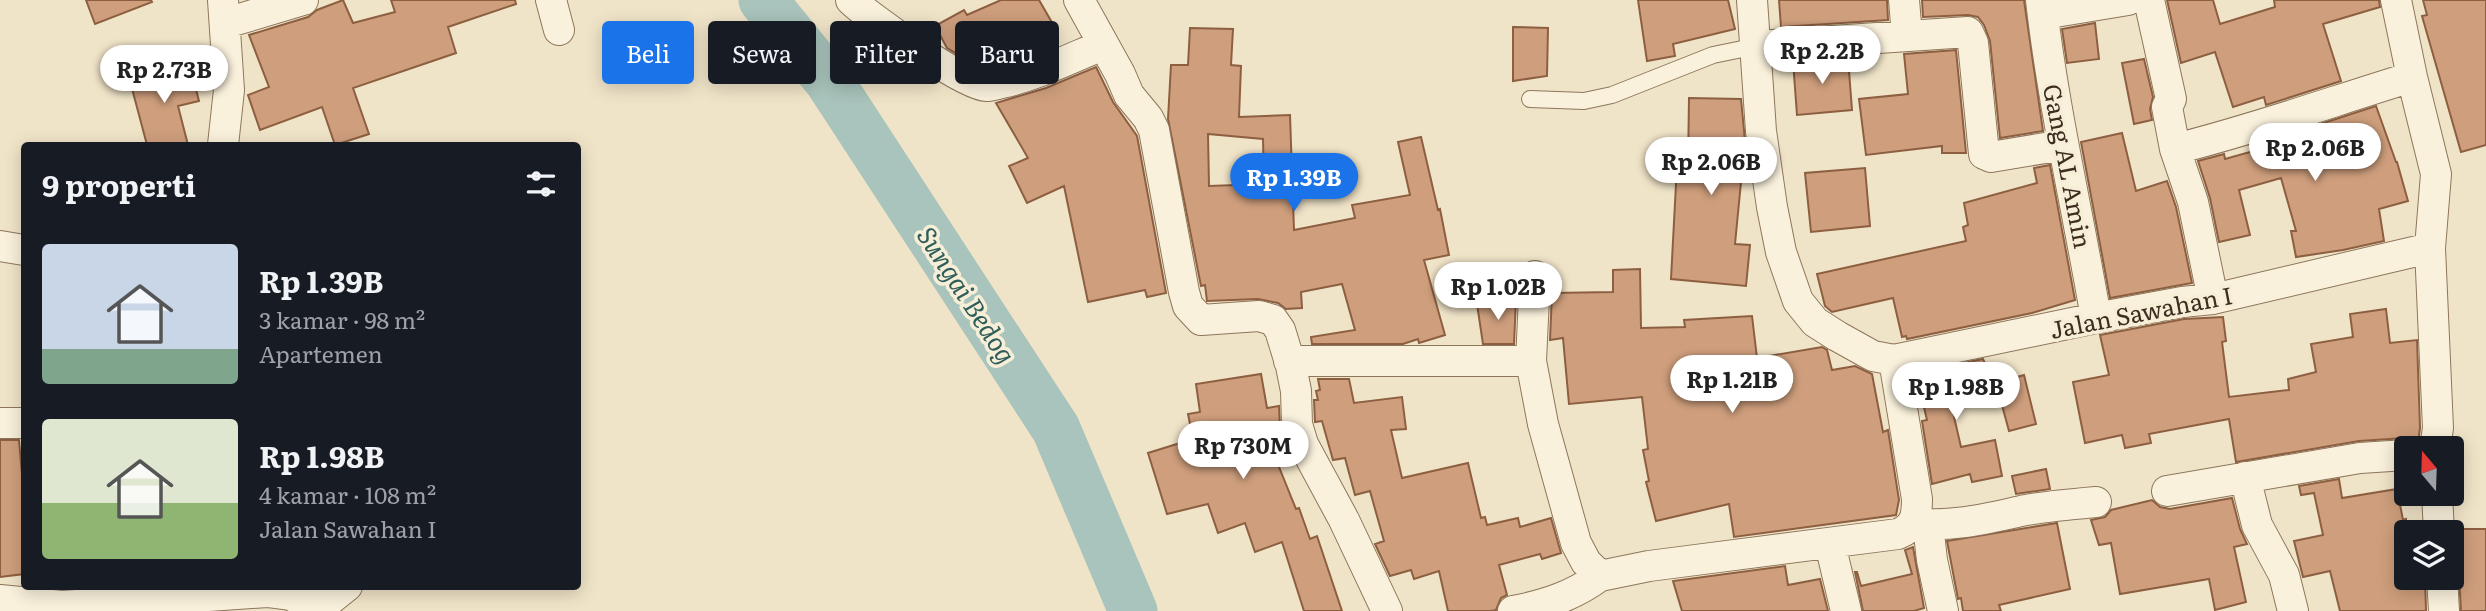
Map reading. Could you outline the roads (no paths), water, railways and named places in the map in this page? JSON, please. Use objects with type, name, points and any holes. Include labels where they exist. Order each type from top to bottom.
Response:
[{"type":"street","points":[[223,142],[229,90],[224,11],[303,0]]},
{"type":"street","points":[[551,0],[559,30]]},
{"type":"street","points":[[851,0],[868,16],[945,66],[970,81],[986,86],[1035,74],[1102,45]]},
{"type":"street","points":[[1079,0],[1129,95],[1154,130],[1188,306],[1201,320],[1259,316],[1273,320],[1280,330],[1296,391],[1297,424],[1303,444],[1344,520],[1387,611]]},
{"type":"street","name":"Jalan Sawahan I","points":[[1752,0],[1761,131],[1781,252],[1798,301],[1815,322],[1873,356],[1894,360],[2096,318],[2213,299],[2430,248]]},
{"type":"street","points":[[1905,0],[1907,36]]},
{"type":"street","points":[[2042,7],[2128,0]]},
{"type":"street","points":[[2148,0],[2171,99],[2167,107],[2175,149],[2193,202],[2213,299]]},
{"type":"street","points":[[2396,0],[2436,174],[2430,248],[2437,436]]},
{"type":"street","name":"Gang AL Amin","points":[[2042,7],[2063,145],[2096,318]]},
{"type":"street","points":[[1757,46],[1963,32],[1970,35],[1984,154],[1991,157],[2063,145]]},
{"type":"street","points":[[2175,149],[2235,135],[2329,102],[2412,78]]},
{"type":"street","points":[[0,246],[21,250]]},
{"type":"street","points":[[1535,276],[1531,361],[1543,424],[1576,543],[1586,562],[1600,576]]},
{"type":"street","points":[[1894,360],[1917,499],[1917,514],[1932,560],[1943,611]]},
{"type":"street","points":[[1289,361],[1531,361]]},
{"type":"street","points":[[0,424],[21,423]]},
{"type":"street","points":[[2167,491],[2360,458],[2394,456]]},
{"type":"street","points":[[2245,477],[2257,525],[2284,575],[2292,611]]},
{"type":"street","points":[[1513,611],[1544,605],[1582,589],[1600,576],[1649,565],[1830,544],[1898,534],[1921,524],[1968,523],[2029,510],[2096,502]]},
{"type":"street","points":[[1830,544],[1846,611]]},
{"type":"street","points":[[0,600],[62,606],[214,598],[267,592],[319,603],[342,590]]},
{"type":"street","points":[[2443,590],[2444,611]]},
{"type":"lane","points":[[1530,99],[1584,101],[1612,95],[1713,55],[1757,46]]},
{"type":"waterway","name":"Sungai Bedog","points":[[763,0],[829,81],[1056,429],[1133,611]]}]
